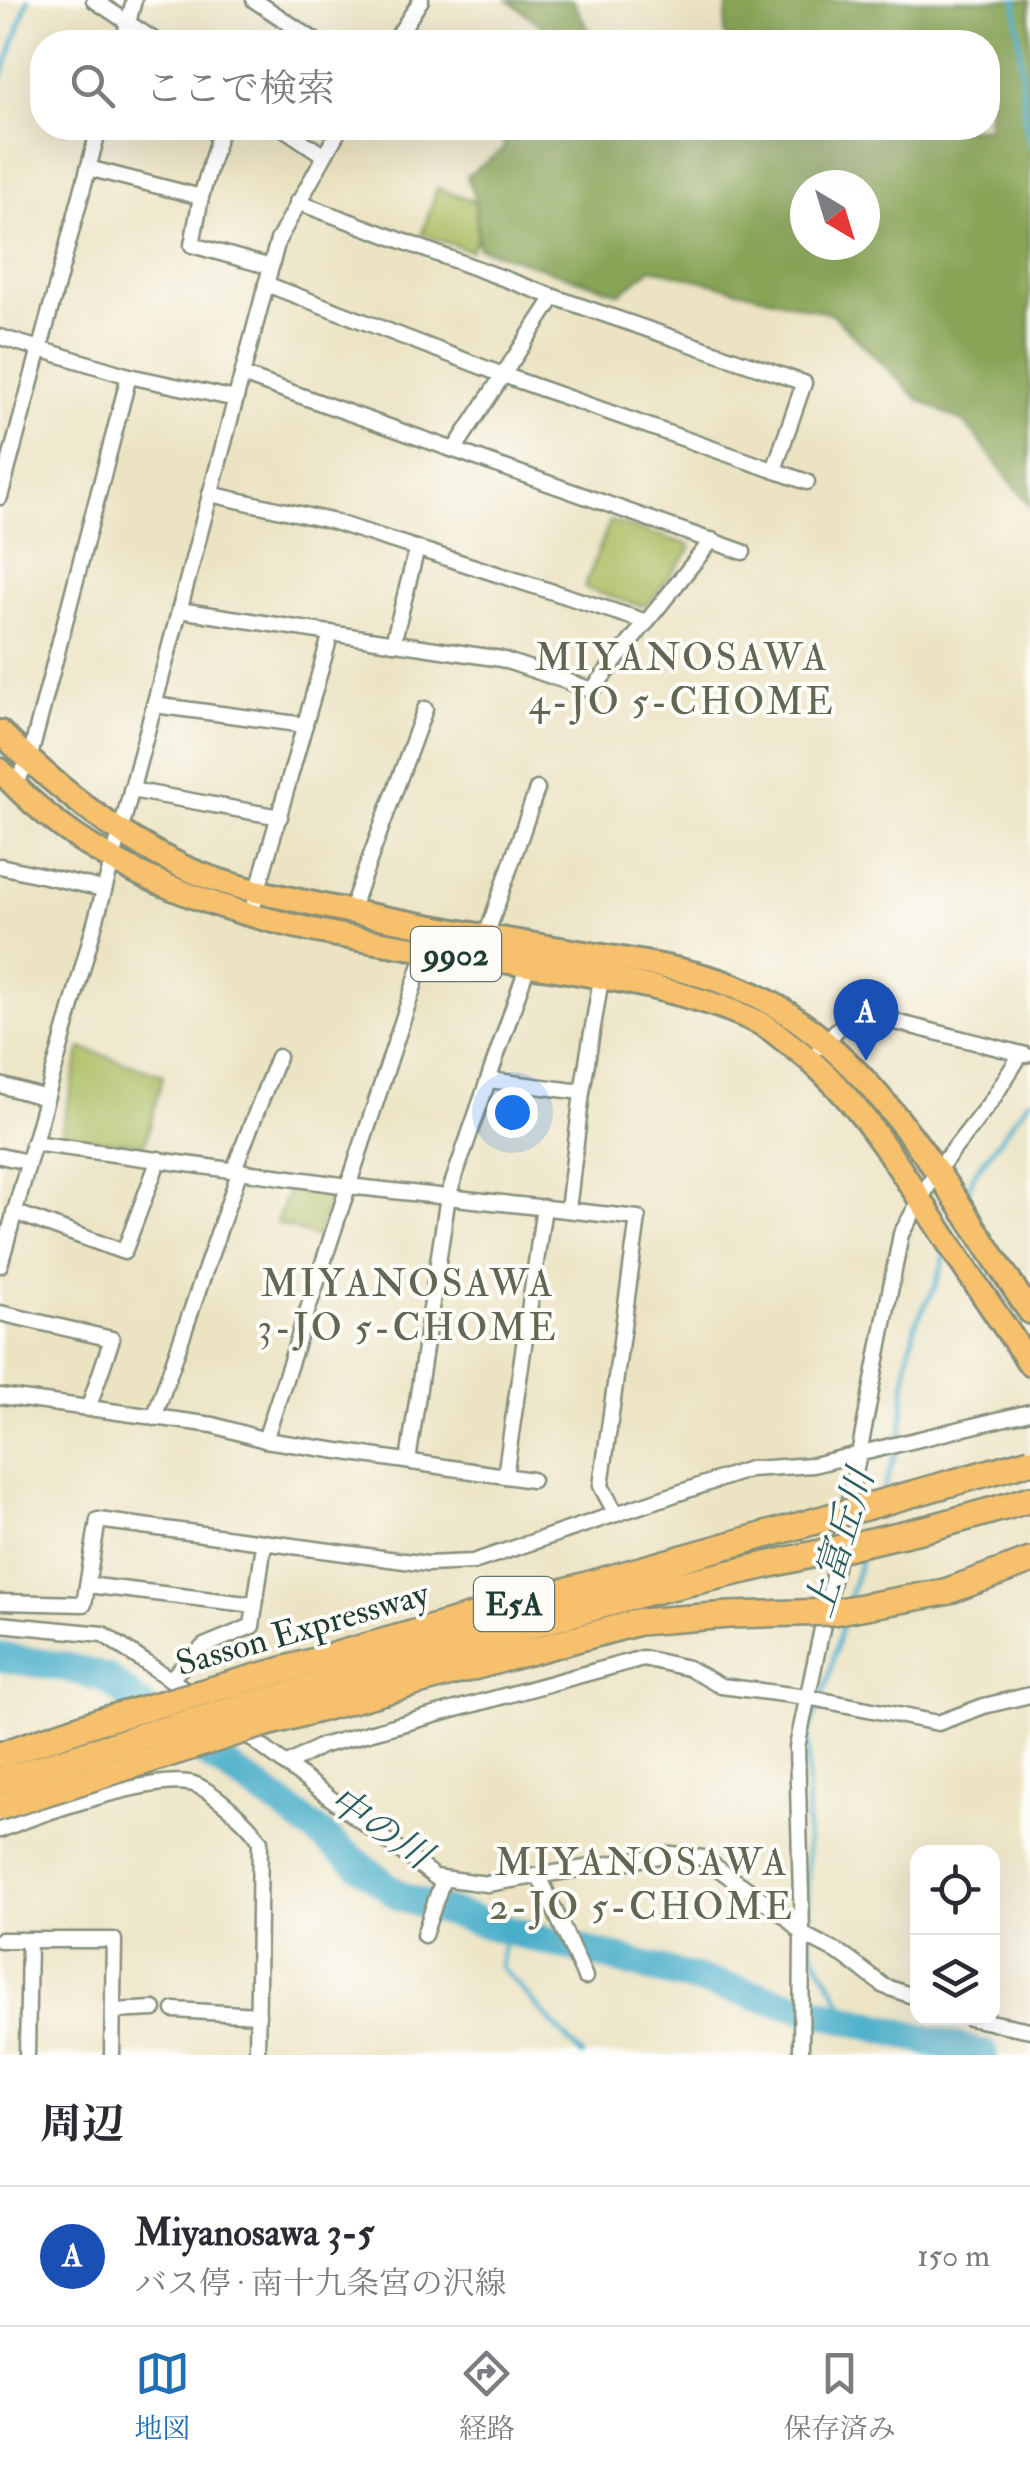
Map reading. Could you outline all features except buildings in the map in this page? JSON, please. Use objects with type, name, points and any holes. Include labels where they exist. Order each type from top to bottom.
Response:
[{"type":"highway","name":"Sasson Expressway","points":[[0,1756],[100,1721],[1030,1462]]},
{"type":"highway","name":"Sasson Expressway","points":[[0,1781],[145,1735],[648,1592],[929,1528],[1030,1499]]},
{"type":"highway","points":[[0,1806],[260,1725],[639,1622],[833,1612],[945,1592],[1030,1561]]},
{"type":"main road","name":"9902","points":[[0,732],[46,778],[120,833],[184,867],[259,892],[350,912],[429,938],[603,967],[719,980],[785,1012],[818,1051],[1030,1364]]},
{"type":"main road","name":"9902","points":[[7,778],[28,802],[111,861],[169,890],[250,916],[342,935],[486,936],[532,955]]},
{"type":"main road","name":"9902","points":[[818,1051],[870,1084],[1030,1312]]},
{"type":"street","points":[[94,0],[139,30]]},
{"type":"street","points":[[126,30],[134,0]]},
{"type":"street","points":[[254,0],[299,30]]},
{"type":"street","points":[[402,30],[421,0]]},
{"type":"street","points":[[0,497],[96,140]]},
{"type":"street","points":[[218,140],[192,245],[271,267]]},
{"type":"street","points":[[301,140],[323,155]]},
{"type":"street","points":[[0,1265],[4,1237],[132,790],[278,240],[332,140]]},
{"type":"street","points":[[88,168],[201,197]]},
{"type":"street","points":[[297,202],[804,384],[774,470]]},
{"type":"street","points":[[266,284],[502,375],[806,482]]},
{"type":"street","points":[[454,450],[554,297]]},
{"type":"street","points":[[0,337],[130,376],[236,399]]},
{"type":"street","points":[[242,375],[744,552]]},
{"type":"street","points":[[7,778],[29,760],[130,376]]},
{"type":"street","points":[[210,494],[331,521],[646,622]]},
{"type":"street","points":[[179,610],[502,659],[592,690],[712,540]]},
{"type":"street","points":[[392,643],[418,548]]},
{"type":"street","points":[[250,916],[331,633]]},
{"type":"street","points":[[154,705],[305,725]]},
{"type":"street","points":[[342,935],[425,709]]},
{"type":"street","points":[[486,936],[537,788]]},
{"type":"street","points":[[132,790],[280,817]]},
{"type":"street","points":[[1,869],[103,889]]},
{"type":"street","points":[[265,1440],[429,938]]},
{"type":"street","points":[[408,1461],[448,1196],[532,955]]},
{"type":"street","points":[[568,1210],[603,967]]},
{"type":"street","points":[[801,2055],[797,1747],[859,1454],[900,1234],[1026,1055],[884,1018],[851,1016],[818,1051]]},
{"type":"street","points":[[154,1418],[278,1057]]},
{"type":"street","points":[[489,1080],[582,1092]]},
{"type":"street","points":[[0,1085],[46,1098]]},
{"type":"street","points":[[34,1143],[348,1186],[638,1218],[600,1486],[616,1514]]},
{"type":"street","points":[[0,1156],[28,1162]]},
{"type":"street","points":[[14,1212],[124,1252],[160,1159]]},
{"type":"street","points":[[505,1476],[544,1207]]},
{"type":"street","points":[[0,1314],[112,1339],[88,1409]]},
{"type":"street","points":[[0,1396],[213,1425],[265,1440],[532,1480]]},
{"type":"street","points":[[0,1602],[84,1604],[98,1520],[427,1564],[473,1562],[750,1469],[813,1464],[1030,1412]]},
{"type":"street","points":[[171,1678],[204,1646],[252,1626],[264,1544]]},
{"type":"street","points":[[87,1585],[255,1605]]},
{"type":"street","points":[[0,1624],[103,1634],[171,1678],[435,1877],[486,1884],[671,1854],[703,1858],[788,1917],[802,1934],[843,1955],[884,1986],[910,1995]]},
{"type":"street","points":[[286,1764],[321,1746],[643,1658],[688,1668],[721,1686],[807,1697],[938,1723],[1030,1695]]},
{"type":"street","points":[[0,1830],[152,1783],[193,1782],[252,1826],[260,1841],[258,2055]]},
{"type":"street","points":[[539,1876],[585,1977]]},
{"type":"street","points":[[424,1935],[442,1879]]},
{"type":"street","points":[[0,1940],[114,1940],[112,2055]]},
{"type":"street","points":[[27,2055],[29,1940]]},
{"type":"street","points":[[113,2011],[154,2009]]},
{"type":"street","points":[[174,2010],[258,2015]]},
{"type":"street","points":[[1000,2024],[1030,2030]]},
{"type":"green space","points":[[508,0],[573,0],[588,30],[540,30],[541,25]]},
{"type":"green space","points":[[728,0],[1030,0],[1030,506],[966,424],[918,399],[832,314],[652,268],[620,293],[478,247],[475,200],[467,176],[504,149],[504,140],[1000,140],[1000,30],[724,30]]},
{"type":"green space","points":[[437,188],[492,208],[470,251],[422,234]]},
{"type":"green space","points":[[610,521],[690,545],[648,604],[640,606],[584,588]]},
{"type":"green space","points":[[81,1048],[163,1075],[145,1144],[64,1137],[62,1127]]},
{"type":"green space","points":[[290,1185],[327,1194],[331,1201],[317,1238],[276,1223]]},
{"type":"waterway","points":[[0,83],[28,0]]},
{"type":"waterway","name":"上富丘川","points":[[1016,0],[1030,145]]},
{"type":"waterway","name":"上富丘川","points":[[965,1201],[974,1174],[1030,1099]]},
{"type":"waterway","name":"上富丘川","points":[[883,1492],[901,1437],[907,1363],[916,1322],[934,1289],[946,1254]]},
{"type":"waterway","name":"上富丘川","points":[[848,1602],[864,1550]]},
{"type":"waterway","name":"上富丘川","points":[[844,1617],[827,1683],[808,1734],[807,1869],[810,1947],[852,2020]]},
{"type":"waterway","name":"中の川","points":[[0,1657],[106,1678],[162,1723],[285,1807],[401,1897],[506,1930],[984,2055]]},
{"type":"waterway","points":[[506,1930],[500,1966],[582,2055]]},
{"type":"place","name":"Miyanosawa 3-5","points":[[866,1061]]},
{"type":"district","name":"MIYANOSAWA 4-JO 5-CHOME","points":[[682,679]]},
{"type":"district","name":"MIYANOSAWA 3-JO 5-CHOME","points":[[408,1305]]},
{"type":"district","name":"MIYANOSAWA 2-JO 5-CHOME","points":[[642,1884]]}]
